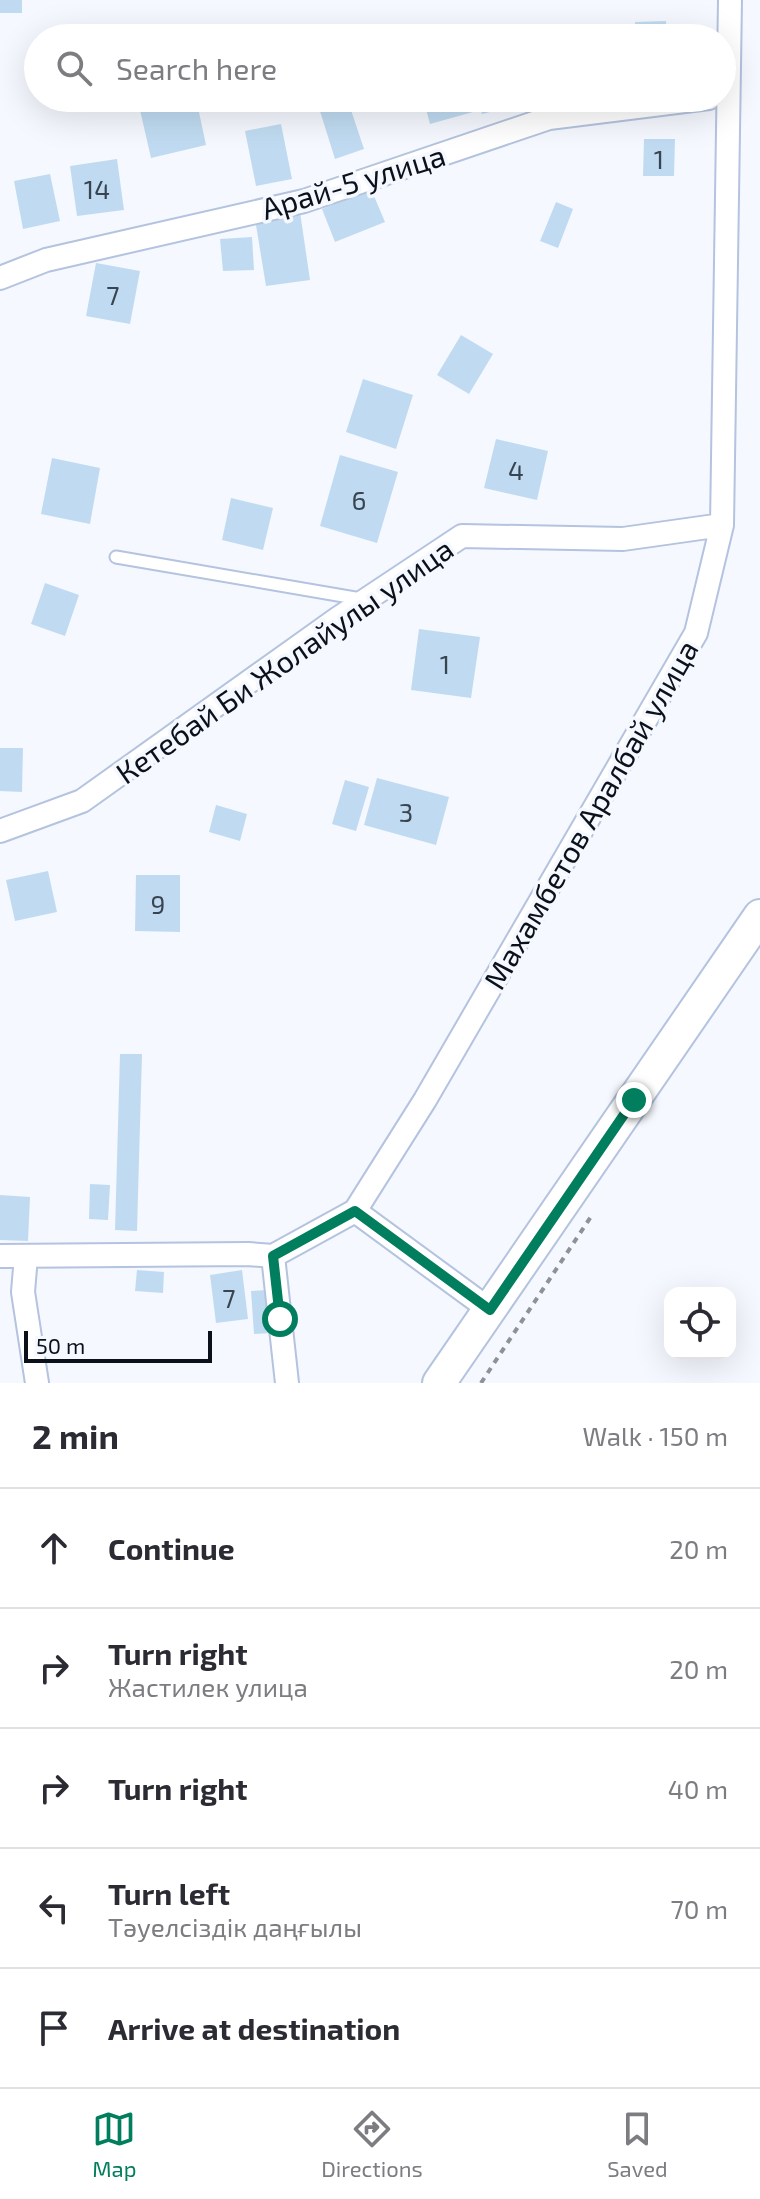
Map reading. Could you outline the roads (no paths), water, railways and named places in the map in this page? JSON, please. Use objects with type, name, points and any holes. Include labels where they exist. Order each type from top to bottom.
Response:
[{"type":"street","name":"Махамбетов Аралбай улица","points":[[728,24],[730,0]]},
{"type":"street","name":"Арай-5 улица","points":[[0,278],[46,260],[304,201],[549,118],[598,112]]},
{"type":"street","name":"Махамбетов Аралбай улица","points":[[355,1211],[425,1100],[696,633],[722,525],[720,112]]},
{"type":"street","name":"Кетебай Би Жолайулы улица","points":[[0,831],[82,801],[366,600],[462,536],[623,539],[722,525]]},
{"type":"street","points":[[439,1383],[760,916]]},
{"type":"street","points":[[0,1256],[273,1256],[355,1211],[490,1310]]},
{"type":"street","points":[[26,1256],[23,1292],[37,1383]]},
{"type":"street","points":[[273,1256],[287,1383]]},
{"type":"lane","points":[[116,557],[366,600]]}]
